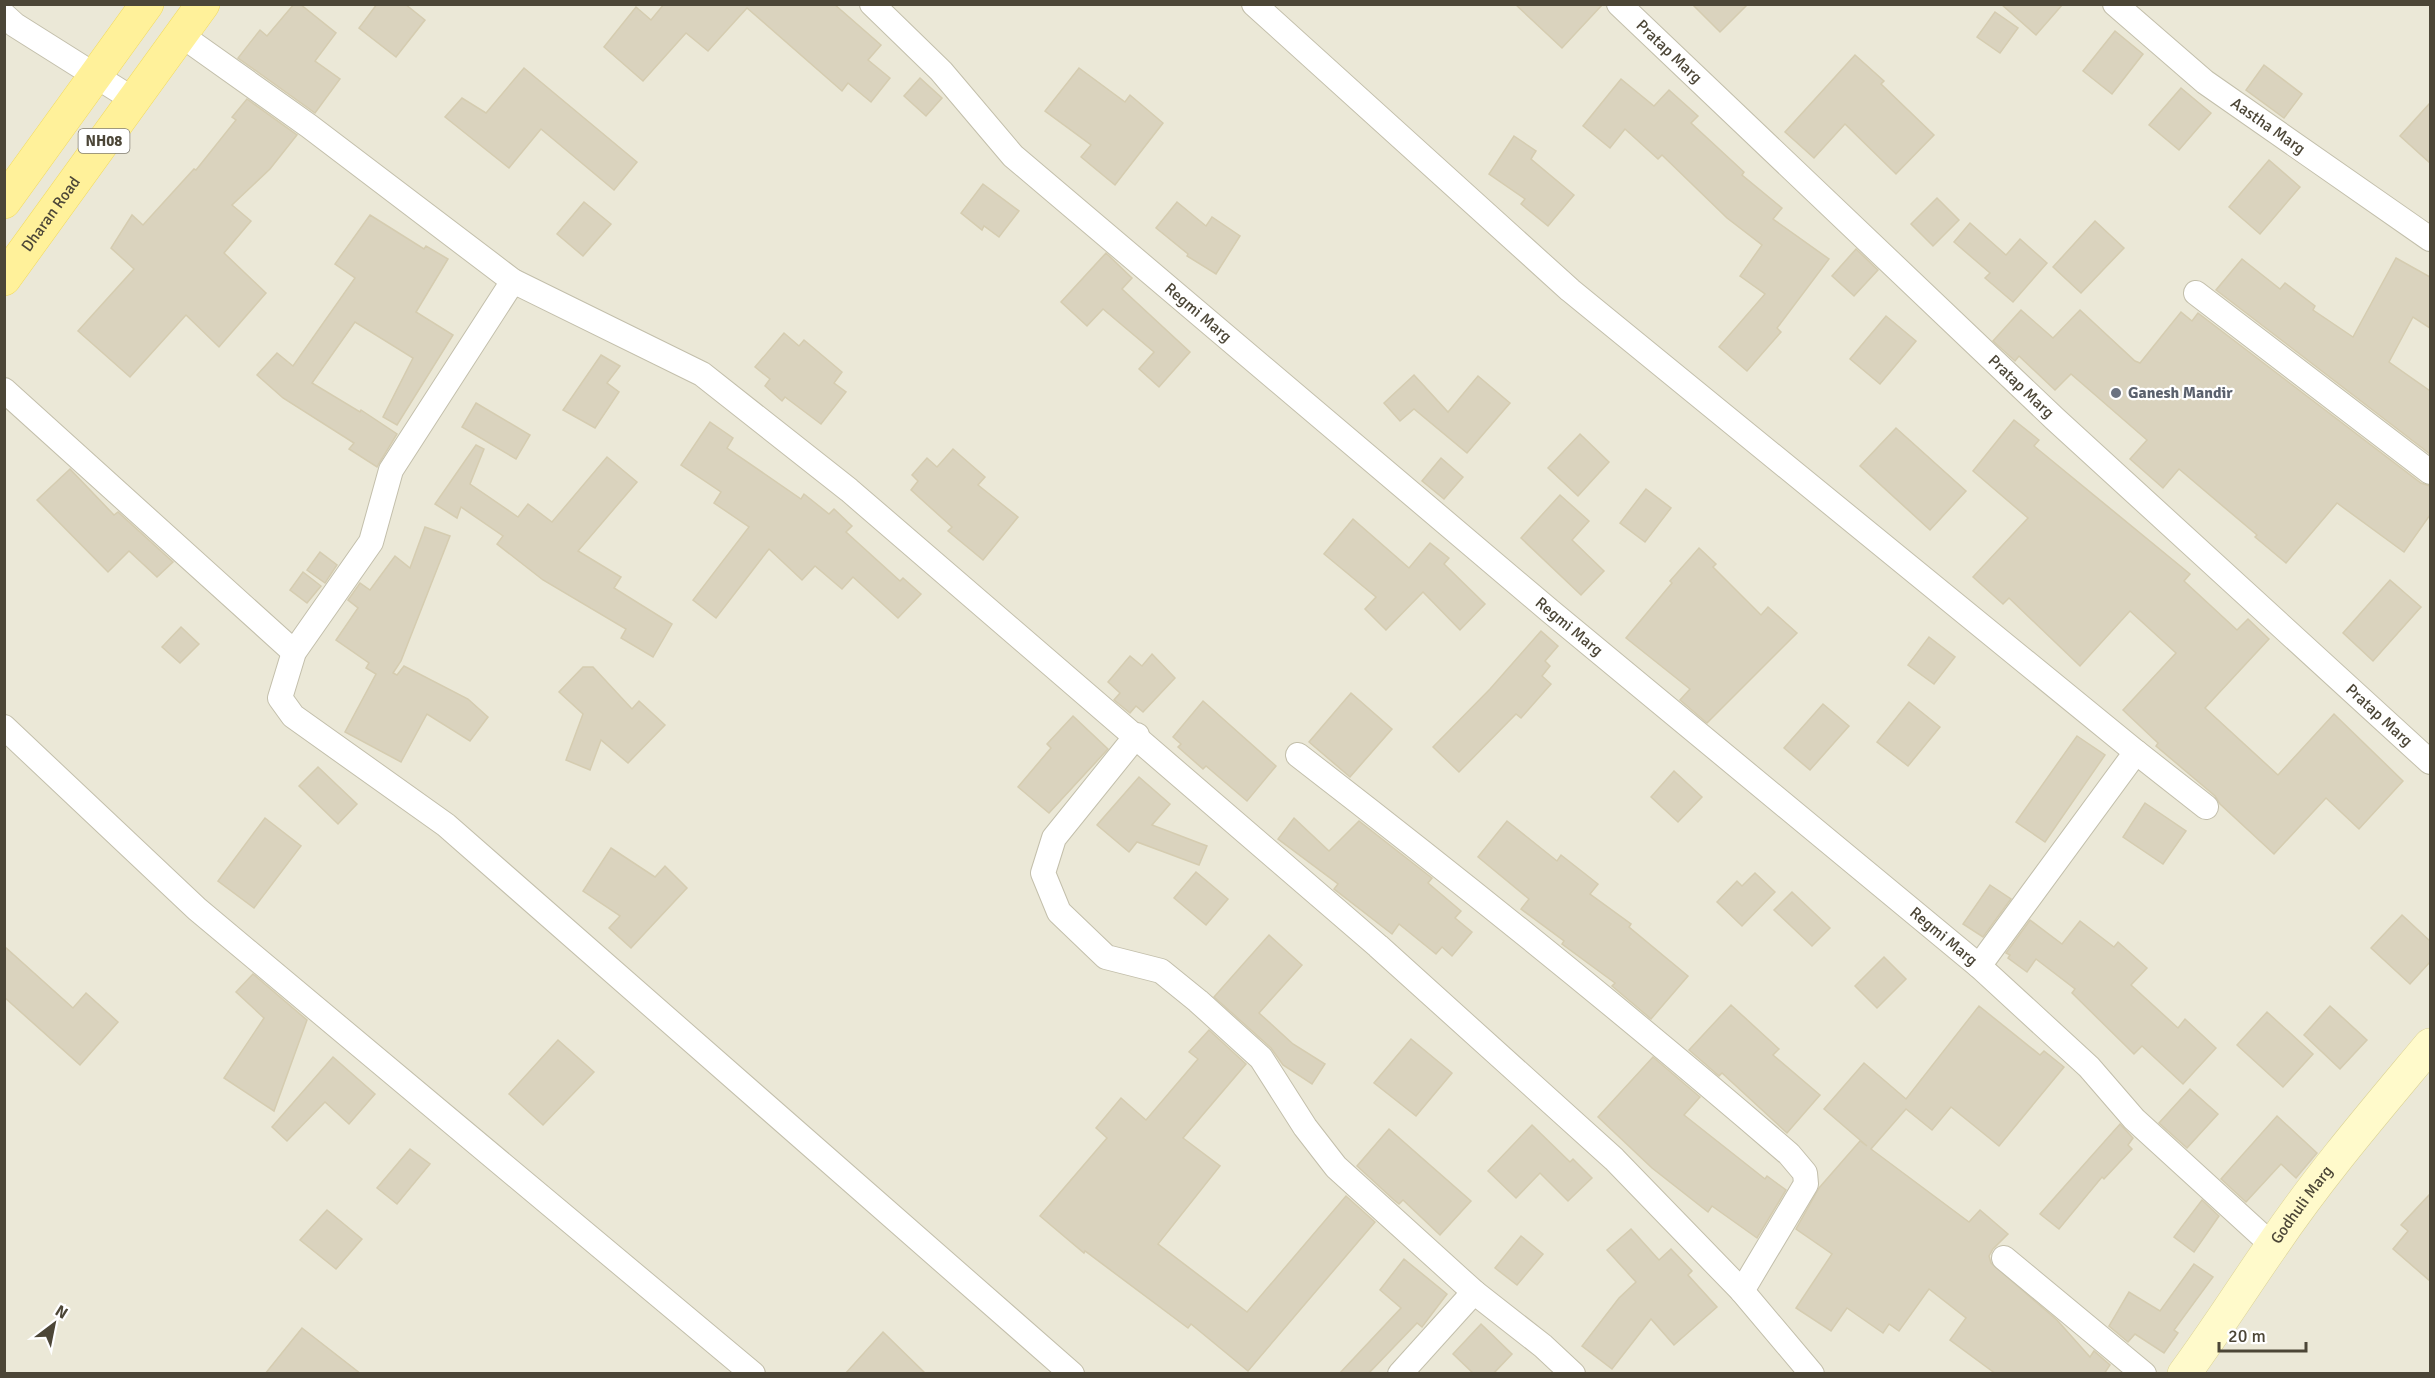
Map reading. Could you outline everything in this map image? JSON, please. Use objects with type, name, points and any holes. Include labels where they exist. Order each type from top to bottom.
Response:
[{"type":"main road","name":"NH08","points":[[4,202],[147,4]]},
{"type":"main road","name":"Dharan Road","points":[[4,279],[203,4]]},
{"type":"main road","name":"Godhuli Marg","points":[[2184,1374],[2227,1316],[2272,1245],[2346,1147],[2430,1045]]},
{"type":"street","name":"Regmi Marg","points":[[872,4],[941,71],[1013,156],[1541,603],[1979,966],[2088,1067],[2134,1119],[2272,1245]]},
{"type":"street","points":[[1254,4],[1570,290],[2206,807]]},
{"type":"street","name":"Pratap Marg","points":[[1620,4],[2055,419],[2430,762]]},
{"type":"street","name":"Aastha Marg","points":[[2115,4],[2205,82],[2430,239]]},
{"type":"street","points":[[4,15],[134,99]]},
{"type":"street","points":[[181,35],[309,126],[513,281],[702,374],[849,490],[1137,735],[1378,946],[1614,1159],[1742,1291],[1812,1374]]},
{"type":"street","points":[[513,281],[391,470],[371,542],[294,652],[280,698],[293,716],[446,825],[1072,1374]]},
{"type":"street","points":[[2196,293],[2430,472]]},
{"type":"street","points":[[4,390],[294,652]]},
{"type":"street","points":[[4,727],[197,909],[753,1374]]},
{"type":"street","points":[[1137,735],[1054,838],[1043,873],[1059,912],[1106,957],[1161,971],[1198,1001],[1260,1058],[1305,1127],[1336,1167],[1474,1292],[1544,1346],[1573,1374]]},
{"type":"street","points":[[1979,966],[2136,752]]},
{"type":"street","points":[[1298,755],[1464,883],[1660,1044],[1789,1154],[1805,1173],[1806,1184],[1742,1291]]},
{"type":"street","points":[[2004,1258],[2144,1374]]},
{"type":"street","points":[[1400,1374],[1474,1292]]},
{"type":"shaded area","points":[[5,5],[2430,5],[2430,1373],[5,1373]]},
{"type":"building","points":[[294,4],[300,4],[336,33],[315,61],[340,79],[315,113],[238,58],[260,30],[267,36]]},
{"type":"building","points":[[377,4],[405,4],[425,20],[396,57],[359,28]]},
{"type":"building","points":[[664,4],[834,4],[881,45],[868,60],[890,78],[871,102],[848,83],[842,91],[747,8],[708,51],[686,33],[643,81],[604,47],[636,7],[651,20]]},
{"type":"building","points":[[1515,4],[1603,4],[1562,48]]},
{"type":"building","points":[[1692,4],[1748,4],[1720,32]]},
{"type":"building","points":[[2001,4],[2063,4],[2036,35]]},
{"type":"building","points":[[1995,12],[2018,28],[2000,53],[1977,37]]},
{"type":"building","points":[[2115,31],[2143,54],[2112,94],[2083,71]]},
{"type":"building","points":[[1855,55],[1884,81],[1881,84],[1934,135],[1896,174],[1845,124],[1814,158],[1785,132]]},
{"type":"building","points":[[2264,65],[2302,94],[2284,118],[2246,90]]},
{"type":"building","points":[[524,68],[637,162],[614,190],[541,129],[509,168],[445,117],[462,98],[486,113]]},
{"type":"building","points":[[1079,68],[1125,102],[1130,95],[1163,123],[1115,185],[1081,157],[1091,145],[1045,111]]},
{"type":"building","points":[[920,78],[942,98],[926,116],[904,96]]},
{"type":"building","points":[[1621,79],[1654,106],[1669,90],[1698,116],[1691,123],[1744,172],[1742,175],[1782,208],[1773,219],[1829,259],[1777,328],[1781,332],[1747,371],[1719,347],[1765,294],[1740,276],[1762,245],[1727,218],[1662,155],[1658,159],[1625,129],[1610,148],[1583,126]]},
{"type":"building","points":[[2181,88],[2211,113],[2179,150],[2149,125]]},
{"type":"building","points":[[247,99],[297,135],[270,169],[232,205],[251,221],[224,253],[266,293],[219,347],[186,315],[130,377],[78,331],[134,269],[111,248],[132,215],[143,225],[194,169],[196,170],[236,120],[232,117]]},
{"type":"building","points":[[2430,103],[2430,163],[2400,136]]},
{"type":"building","points":[[1514,136],[1536,151],[1531,159],[1574,195],[1548,226],[1521,204],[1525,199],[1489,174]]},
{"type":"building","points":[[2269,160],[2300,187],[2260,234],[2229,207]]},
{"type":"building","points":[[983,184],[1019,211],[999,237],[984,226],[982,230],[961,213]]},
{"type":"building","points":[[1937,198],[1959,220],[1933,246],[1911,224]]},
{"type":"building","points":[[584,202],[611,224],[583,256],[557,234]]},
{"type":"building","points":[[1177,202],[1206,226],[1212,217],[1240,236],[1216,274],[1187,256],[1188,254],[1156,228]]},
{"type":"building","points":[[370,215],[424,249],[426,246],[448,259],[416,312],[453,335],[397,425],[383,417],[413,358],[355,322],[312,383],[360,412],[361,410],[397,434],[377,467],[349,449],[354,443],[283,398],[257,375],[277,353],[293,366],[355,278],[335,264]]},
{"type":"building","points":[[2095,221],[2124,248],[2081,293],[2053,267]]},
{"type":"building","points":[[1970,223],[2006,255],[2020,239],[2047,263],[2013,302],[1985,278],[1990,273],[1954,242]]},
{"type":"building","points":[[1856,249],[1878,270],[1854,296],[1832,276]]},
{"type":"building","points":[[1106,253],[1132,278],[1122,289],[1190,352],[1159,387],[1139,369],[1154,352],[1103,309],[1087,326],[1061,302]]},
{"type":"building","points":[[2396,258],[2430,277],[2430,328],[2413,317],[2389,362],[2430,391],[2430,454],[2216,290],[2242,259],[2280,289],[2285,283],[2315,306],[2313,310],[2353,337]]},
{"type":"building","points":[[2021,310],[2053,338],[2080,310],[2135,361],[2140,363],[2181,312],[2192,321],[2198,313],[2421,483],[2430,486],[2430,515],[2404,552],[2337,503],[2286,563],[2255,537],[2257,535],[2179,469],[2163,488],[2130,459],[2147,440],[2071,374],[2055,390],[2019,356],[2015,361],[1993,341]]},
{"type":"building","points":[[1886,316],[1916,341],[1880,384],[1850,359]]},
{"type":"building","points":[[784,333],[799,346],[804,340],[842,372],[834,383],[846,392],[821,424],[785,397],[782,401],[765,386],[770,379],[755,367]]},
{"type":"building","points":[[601,355],[620,366],[607,383],[619,392],[595,428],[563,410]]},
{"type":"building","points":[[1414,375],[1448,412],[1478,376],[1510,403],[1467,453],[1414,409],[1400,421],[1384,403]]},
{"type":"building","points":[[476,403],[530,435],[516,459],[462,427]]},
{"type":"building","points":[[2014,420],[2039,440],[2034,446],[2190,574],[2184,581],[2237,630],[2248,619],[2269,639],[2205,708],[2278,775],[2334,714],[2403,781],[2359,829],[2326,798],[2274,854],[2220,804],[2215,796],[2156,746],[2158,743],[2123,710],[2176,653],[2130,611],[2080,666],[2009,598],[2003,604],[1973,577],[2028,518],[1973,471]]},
{"type":"building","points":[[710,422],[733,438],[727,448],[801,499],[804,494],[829,514],[834,509],[852,526],[846,532],[900,581],[903,578],[921,594],[898,618],[853,577],[842,589],[815,566],[802,580],[769,549],[716,618],[693,600],[749,527],[714,503],[721,492],[681,465]]},
{"type":"building","points":[[1896,428],[1966,491],[1930,530],[1860,466]]},
{"type":"building","points":[[1580,434],[1609,462],[1578,496],[1548,468]]},
{"type":"building","points":[[476,445],[484,449],[470,484],[518,517],[528,504],[552,522],[607,457],[637,482],[578,551],[621,577],[614,588],[672,624],[653,657],[621,638],[626,629],[543,580],[497,544],[503,536],[461,507],[457,518],[435,504]]},
{"type":"building","points":[[953,449],[985,477],[978,485],[1018,517],[983,560],[948,531],[952,527],[911,490],[918,481],[912,475],[927,458],[937,467]]},
{"type":"building","points":[[1441,458],[1463,477],[1444,499],[1422,481]]},
{"type":"building","points":[[70,469],[114,515],[118,512],[173,562],[157,577],[129,551],[108,572],[37,500]]},
{"type":"building","points":[[1646,489],[1671,508],[1645,542],[1620,523]]},
{"type":"building","points":[[1560,495],[1589,521],[1572,540],[1604,571],[1581,595],[1521,538]]},
{"type":"building","points":[[1353,519],[1409,568],[1430,543],[1449,558],[1444,564],[1485,604],[1460,630],[1423,592],[1386,630],[1365,609],[1376,597],[1324,554]]},
{"type":"building","points":[[425,527],[450,536],[401,661],[393,673],[397,675],[404,666],[468,699],[488,717],[470,741],[427,714],[401,762],[345,732],[376,674],[366,668],[369,663],[336,640],[358,608],[348,600],[360,583],[370,590],[395,556],[410,568]]},
{"type":"building","points":[[1699,548],[1716,564],[1713,567],[1761,615],[1768,607],[1797,633],[1707,723],[1680,700],[1690,689],[1626,638]]},
{"type":"building","points":[[320,552],[337,565],[325,583],[307,570]]},
{"type":"building","points":[[303,572],[321,586],[307,603],[290,590]]},
{"type":"building","points":[[2390,580],[2421,607],[2373,661],[2343,633]]},
{"type":"building","points":[[181,627],[199,644],[180,663],[162,647]]},
{"type":"building","points":[[1541,631],[1558,646],[1545,661],[1550,666],[1542,676],[1551,684],[1521,718],[1516,714],[1459,772],[1433,747],[1490,689]]},
{"type":"building","points":[[1929,637],[1955,657],[1934,684],[1908,665]]},
{"type":"building","points":[[1152,654],[1175,678],[1143,712],[1136,706],[1130,713],[1114,700],[1120,693],[1108,682],[1130,656],[1142,666]]},
{"type":"building","points":[[583,667],[593,667],[632,709],[639,701],[665,725],[628,763],[601,740],[590,770],[566,760],[583,714],[559,692]]},
{"type":"building","points":[[1351,693],[1392,729],[1350,777],[1309,742]]},
{"type":"building","points":[[1203,701],[1276,766],[1247,801],[1206,766],[1203,769],[1178,747],[1181,744],[1173,737]]},
{"type":"building","points":[[1909,702],[1940,727],[1908,766],[1877,742]]},
{"type":"building","points":[[1823,704],[1849,726],[1810,770],[1784,748]]},
{"type":"building","points":[[1073,716],[1108,749],[1049,813],[1018,787],[1051,748],[1047,744]]},
{"type":"building","points":[[2077,736],[2105,755],[2045,842],[2016,822]]},
{"type":"building","points":[[318,767],[357,804],[338,824],[299,786]]},
{"type":"building","points":[[1674,771],[1702,797],[1678,822],[1651,797]]},
{"type":"building","points":[[1139,777],[1170,804],[1152,825],[1207,846],[1199,865],[1137,842],[1129,852],[1097,825]]},
{"type":"building","points":[[2145,803],[2186,831],[2163,864],[2123,837]]},
{"type":"building","points":[[265,818],[301,846],[254,908],[218,881]]},
{"type":"building","points":[[1294,818],[1329,851],[1359,821],[1432,878],[1428,883],[1461,911],[1455,918],[1472,932],[1452,956],[1442,947],[1436,954],[1399,924],[1392,934],[1334,889],[1338,884],[1278,839]]},
{"type":"building","points":[[1507,821],[1557,861],[1561,855],[1598,884],[1590,894],[1631,924],[1629,927],[1688,976],[1651,1019],[1612,986],[1615,983],[1562,944],[1564,941],[1521,909],[1529,899],[1478,857]]},
{"type":"building","points":[[611,848],[655,877],[665,866],[687,888],[631,948],[609,928],[620,916],[583,891]]},
{"type":"building","points":[[1196,872],[1228,899],[1206,925],[1174,898]]},
{"type":"building","points":[[1755,873],[1775,892],[1742,926],[1717,902],[1737,881],[1742,886]]},
{"type":"building","points":[[1990,885],[2011,899],[1983,937],[1963,924]]},
{"type":"building","points":[[1792,892],[1830,928],[1812,946],[1774,910]]},
{"type":"building","points":[[2402,915],[2430,941],[2430,962],[2410,984],[2371,948]]},
{"type":"building","points":[[2030,920],[2062,944],[2080,921],[2114,947],[2118,942],[2147,968],[2131,985],[2178,1028],[2185,1019],[2216,1048],[2183,1084],[2142,1046],[2134,1054],[2072,993],[2075,989],[2036,959],[2027,972],[2008,958],[2010,955],[2006,953]]},
{"type":"building","points":[[1269,935],[1302,965],[1259,1013],[1293,1044],[1325,1064],[1312,1084],[1283,1065],[1271,1048],[1214,997]]},
{"type":"building","points":[[4,946],[73,1008],[86,993],[118,1022],[80,1065],[4,997]]},
{"type":"building","points":[[1884,957],[1906,979],[1877,1008],[1855,986]]},
{"type":"building","points":[[253,974],[307,1020],[274,1111],[224,1078],[264,1018],[236,992]]},
{"type":"building","points":[[1731,1005],[1779,1049],[1773,1055],[1820,1095],[1787,1133],[1722,1073],[1719,1076],[1689,1050]]},
{"type":"building","points":[[1979,1006],[2040,1055],[2044,1051],[2064,1067],[1999,1146],[1951,1107],[1932,1130],[1906,1109],[1871,1149],[1969,1222],[1980,1210],[2008,1234],[1993,1249],[1989,1256],[1991,1263],[2057,1320],[2090,1357],[2094,1351],[2110,1365],[2104,1374],[1996,1374],[1950,1340],[1966,1318],[1929,1289],[1899,1331],[1889,1324],[1883,1333],[1847,1308],[1831,1331],[1796,1308],[1832,1254],[1796,1229],[1819,1188],[1860,1141],[1867,1146],[1824,1109],[1864,1063],[1906,1099]]},
{"type":"building","points":[[2330,1006],[2367,1040],[2340,1069],[2304,1035]]},
{"type":"building","points":[[2267,1012],[2313,1054],[2283,1087],[2237,1045]]},
{"type":"building","points":[[1209,1030],[1246,1064],[1183,1138],[1220,1166],[1158,1244],[1247,1312],[1346,1196],[1375,1222],[1248,1371],[1191,1324],[1188,1328],[1085,1251],[1084,1253],[1040,1216],[1107,1138],[1096,1128],[1121,1098],[1146,1120],[1198,1059],[1189,1052]]},
{"type":"building","points":[[1411,1039],[1452,1073],[1416,1116],[1374,1083]]},
{"type":"building","points":[[558,1040],[594,1072],[543,1125],[509,1094]]},
{"type":"building","points":[[333,1057],[375,1094],[349,1124],[325,1102],[287,1141],[272,1127]]},
{"type":"building","points":[[1653,1057],[1700,1097],[1684,1115],[1765,1179],[1767,1176],[1786,1190],[1757,1238],[1712,1206],[1708,1212],[1652,1168],[1598,1117]]},
{"type":"building","points":[[2190,1089],[2218,1114],[2187,1148],[2159,1123]]},
{"type":"building","points":[[2277,1116],[2317,1153],[2296,1178],[2281,1164],[2246,1202],[2221,1179]]},
{"type":"building","points":[[2120,1124],[2133,1138],[2128,1145],[2132,1149],[2104,1179],[2102,1177],[2059,1229],[2040,1214]]},
{"type":"building","points":[[1532,1125],[1570,1162],[1573,1159],[1592,1178],[1568,1201],[1540,1173],[1516,1198],[1488,1171]]},
{"type":"building","points":[[1389,1129],[1471,1201],[1440,1235],[1403,1200],[1399,1204],[1357,1166]]},
{"type":"building","points":[[410,1149],[430,1164],[397,1204],[377,1188]]},
{"type":"building","points":[[2430,1194],[2430,1281],[2393,1249],[2408,1231],[2401,1225]]},
{"type":"building","points":[[2202,1200],[2219,1216],[2194,1252],[2174,1237]]},
{"type":"building","points":[[327,1210],[362,1239],[336,1269],[300,1240]]},
{"type":"building","points":[[1631,1229],[1659,1260],[1671,1249],[1692,1271],[1688,1275],[1717,1307],[1674,1345],[1651,1319],[1612,1369],[1582,1346],[1619,1298],[1636,1282],[1607,1250]]},
{"type":"building","points":[[1521,1236],[1543,1254],[1517,1285],[1495,1268]]},
{"type":"building","points":[[1404,1259],[1447,1294],[1422,1327],[1417,1323],[1368,1374],[1339,1374],[1401,1308],[1380,1290]]},
{"type":"building","points":[[2194,1264],[2213,1277],[2174,1330],[2178,1333],[2164,1353],[2135,1334],[2128,1342],[2109,1326],[2129,1292],[2160,1311]]},
{"type":"building","points":[[1481,1324],[1512,1354],[1493,1374],[1474,1374],[1453,1354]]},
{"type":"building","points":[[302,1328],[361,1374],[265,1374]]},
{"type":"building","points":[[883,1332],[926,1374],[845,1374]]},
{"type":"place","name":"Ganesh Mandir","points":[[2116,393]]}]
